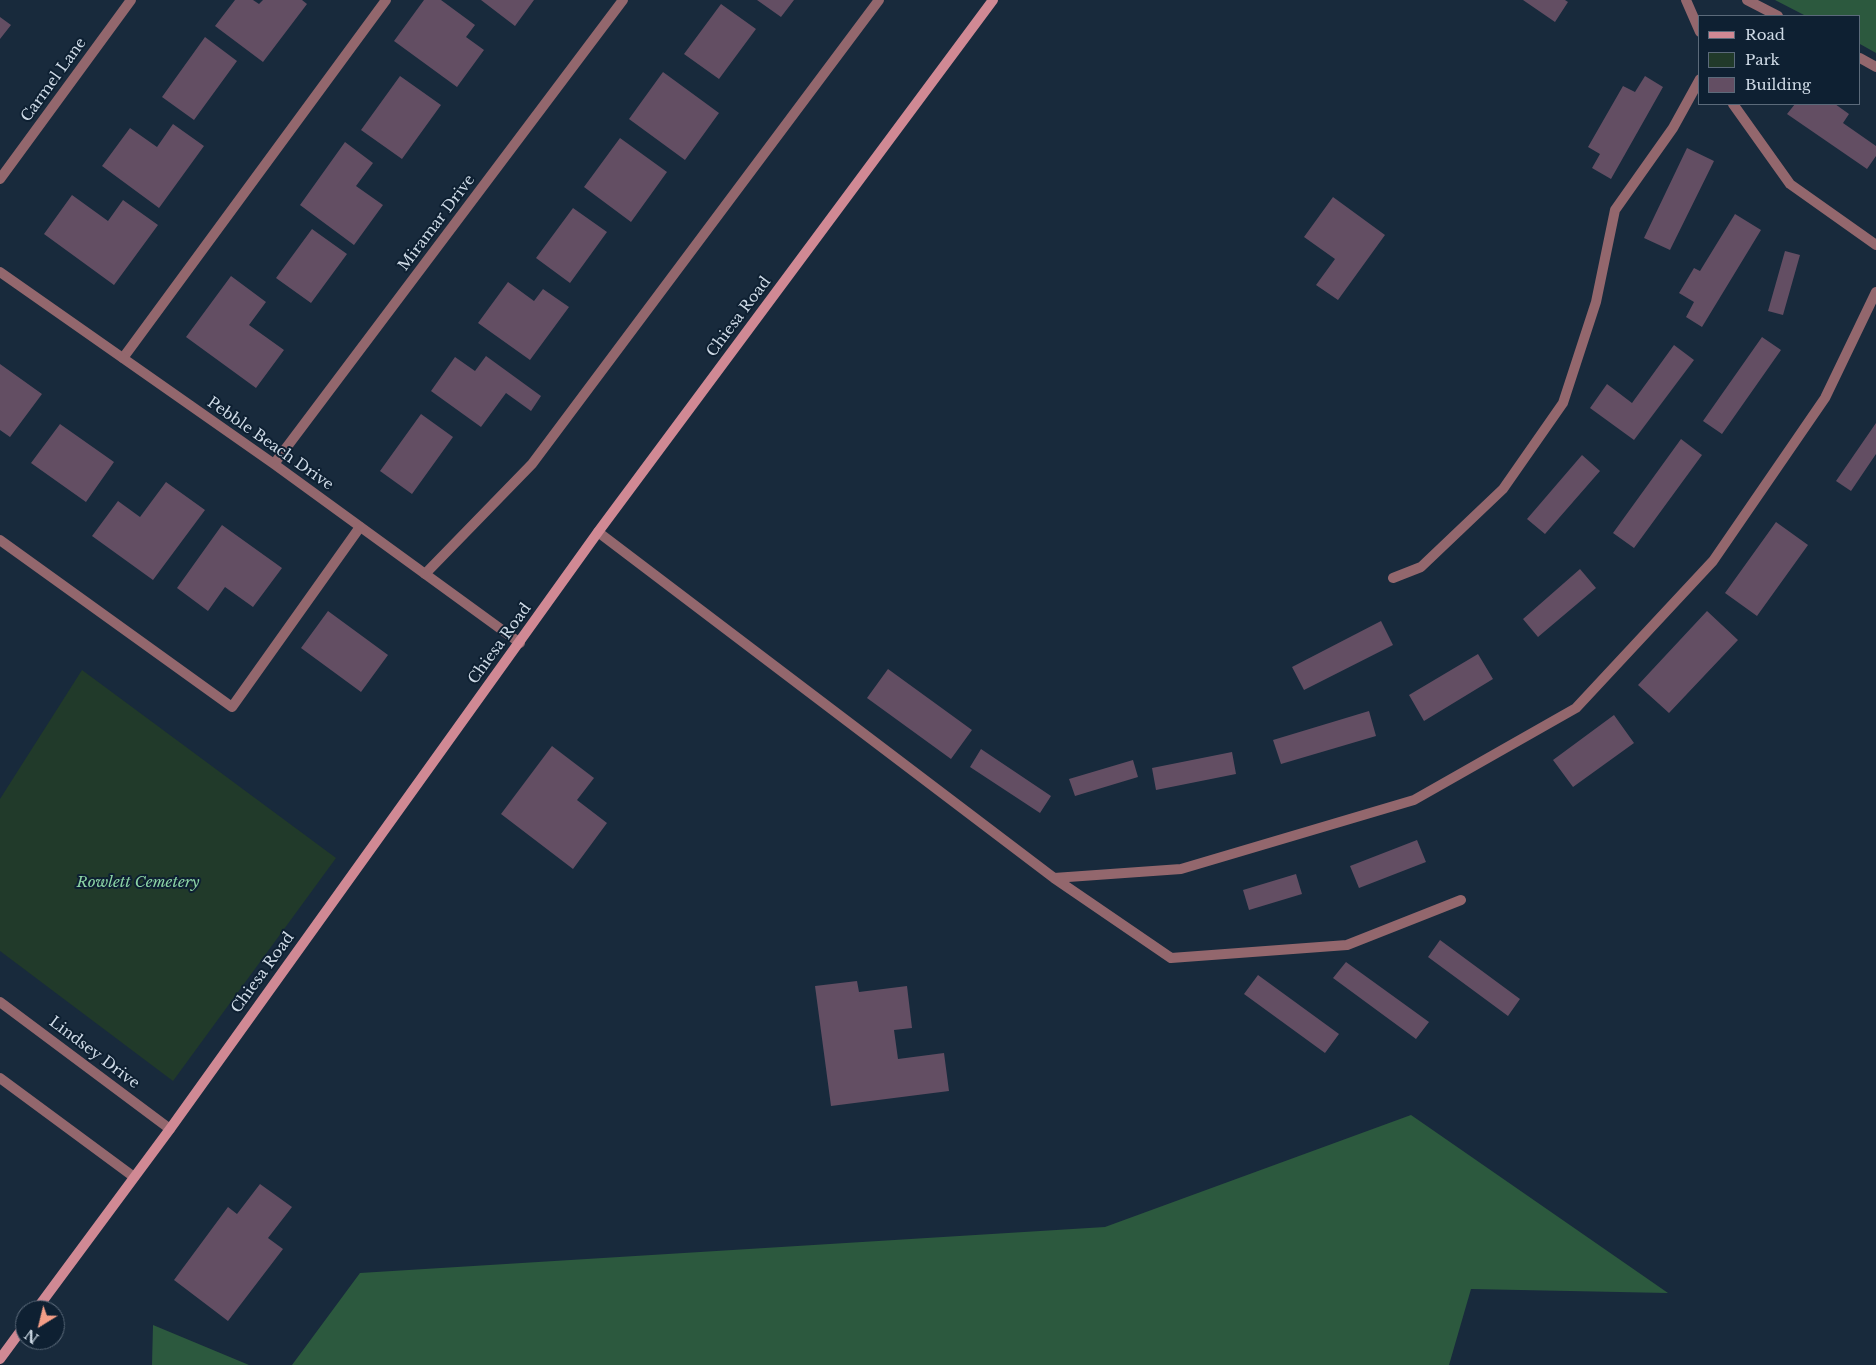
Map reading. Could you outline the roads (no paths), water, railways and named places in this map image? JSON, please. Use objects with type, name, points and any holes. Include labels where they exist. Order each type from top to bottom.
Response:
[{"type":"main road","name":"Chiesa Road","points":[[43,1300],[170,1129],[598,532],[993,0]]},
{"type":"main road","points":[[0,1359],[15,1339]]},
{"type":"street","name":"Carmel Lane","points":[[0,179],[131,0]]},
{"type":"street","points":[[123,358],[386,0]]},
{"type":"street","name":"Miramar Drive","points":[[274,464],[623,0]]},
{"type":"street","points":[[424,574],[532,464],[879,0]]},
{"type":"street","points":[[1686,0],[1698,27]]},
{"type":"street","points":[[1747,0],[1776,15]]},
{"type":"street","points":[[1861,59],[1876,67]]},
{"type":"street","points":[[1393,578],[1421,566],[1503,489],[1563,403],[1596,302],[1615,210],[1673,128],[1698,83]]},
{"type":"street","points":[[1734,105],[1790,184],[1876,245]]},
{"type":"street","name":"Pebble Beach Drive","points":[[0,272],[274,464],[520,643]]},
{"type":"street","points":[[1054,878],[1182,869],[1414,800],[1576,708],[1713,561],[1825,398],[1876,292]]},
{"type":"street","points":[[0,540],[232,707],[360,527]]},
{"type":"street","points":[[598,532],[1054,878],[1171,958],[1347,945],[1461,900]]},
{"type":"street","name":"Lindsey Drive","points":[[0,1002],[170,1129]]},
{"type":"street","points":[[0,1078],[134,1177]]},
{"type":"park label","name":"Rowlett Cemetery","points":[[138,883]]}]
